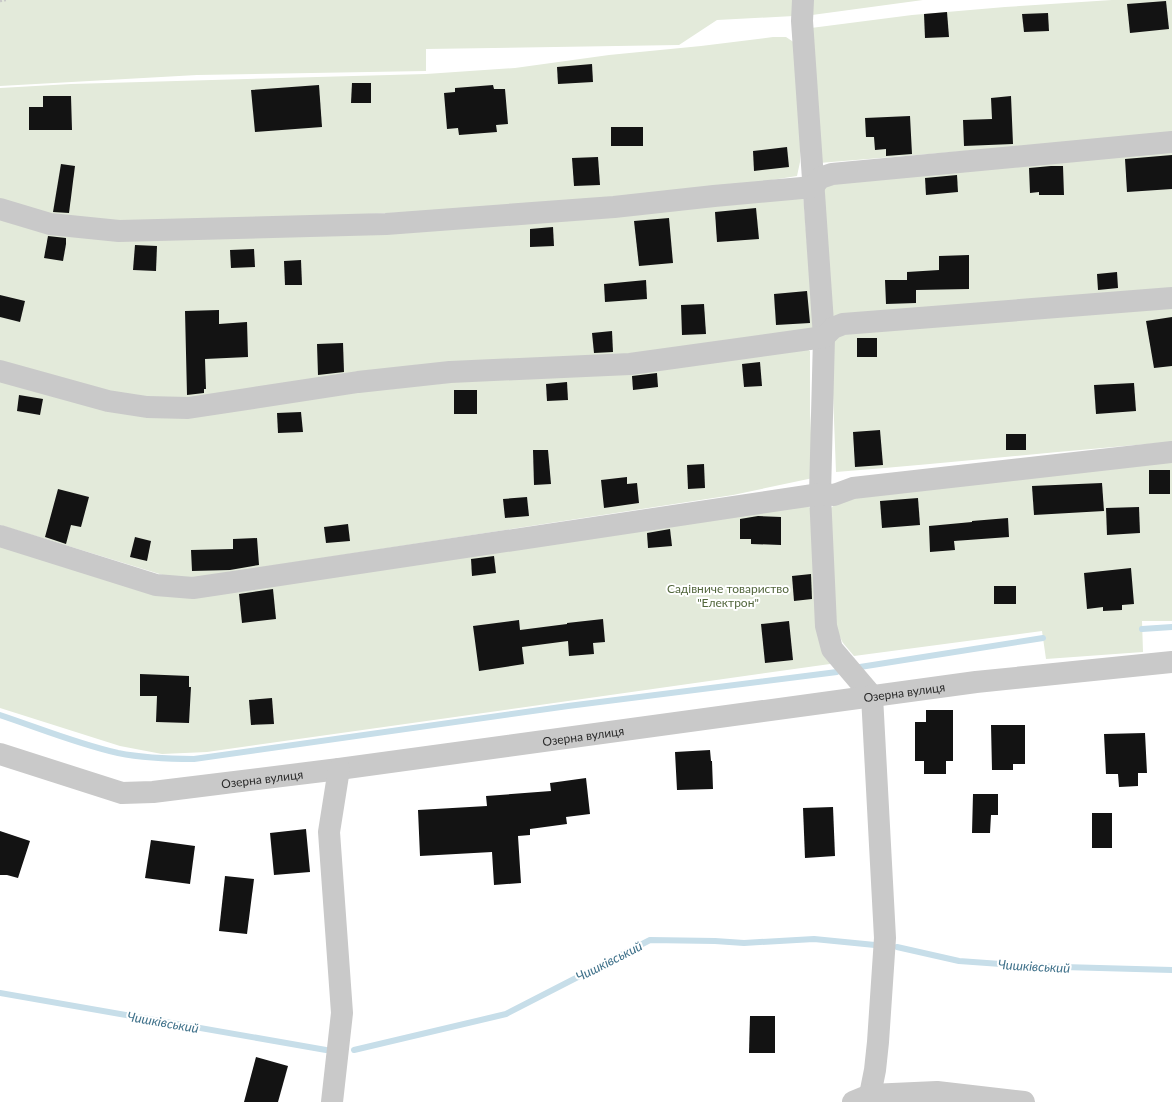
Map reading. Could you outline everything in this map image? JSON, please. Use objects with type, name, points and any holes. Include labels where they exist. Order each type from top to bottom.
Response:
[{"type":"street","points":[[803,0],[802,21],[824,337],[820,494],[826,626],[832,649],[872,696],[885,938],[875,1070],[861,1098]]},
{"type":"street","points":[[0,208],[50,224],[119,231],[394,224],[614,207],[813,187],[820,178],[832,174],[1172,142]]},
{"type":"street","points":[[0,371],[108,401],[147,407],[188,408],[358,382],[450,372],[630,364],[824,337],[833,328],[843,324],[1172,298]]},
{"type":"street","points":[[0,536],[156,585],[193,588],[820,494],[834,495],[853,488],[1172,452]]},
{"type":"street","name":"Озерна вулиця","points":[[0,754],[122,793],[153,792],[339,769],[976,682],[1172,662]]},
{"type":"street","points":[[332,1102],[342,1013],[329,832],[339,769]]},
{"type":"street","points":[[861,1098],[936,1092],[1024,1102]]},
{"type":"path","points":[[0,1],[6,0]]},
{"type":"green space","points":[[0,0],[923,0],[812,15],[717,20],[679,45],[426,49],[426,71],[197,75],[0,86]]},
{"type":"green space","points":[[1112,0],[1172,0],[1172,134],[819,163],[811,28],[912,15]]},
{"type":"green space","points":[[773,37],[786,37],[795,43],[800,107],[800,162],[797,176],[715,189],[526,207],[122,225],[49,217],[0,201],[0,88],[71,84],[426,74],[515,68],[609,55]]},
{"type":"green space","points":[[1172,147],[1172,291],[830,317],[821,195],[827,183]]},
{"type":"green space","points":[[803,193],[814,330],[720,347],[187,402],[107,395],[0,364],[0,214],[121,238]]},
{"type":"green space","points":[[1172,305],[1172,442],[836,472],[831,342],[844,331]]},
{"type":"green space","points":[[801,345],[810,351],[810,412],[813,478],[733,495],[179,580],[0,525],[0,375],[109,407],[354,387]]},
{"type":"green space","points":[[1172,458],[1172,621],[1142,621],[1143,652],[1046,659],[1042,631],[854,656],[843,643],[834,626],[829,510],[841,498]]},
{"type":"green space","name":"Садівниче товариство \"Електрон\"","points":[[805,503],[814,512],[830,664],[207,752],[162,754],[120,746],[0,708],[0,543],[155,593]]},
{"type":"building","points":[[1166,1],[1169,29],[1130,33],[1127,4]]},
{"type":"building","points":[[947,12],[949,37],[925,38],[924,14]]},
{"type":"building","points":[[1048,13],[1049,31],[1024,32],[1022,14]]},
{"type":"building","points":[[592,64],[593,82],[558,84],[557,67]]},
{"type":"building","points":[[352,83],[371,83],[371,103],[351,103]]},
{"type":"building","points":[[319,85],[322,127],[255,132],[251,90]]},
{"type":"building","points":[[493,85],[494,89],[505,89],[508,124],[496,125],[497,132],[459,135],[458,128],[447,129],[444,93],[455,92],[455,88]]},
{"type":"building","points":[[43,96],[71,96],[72,130],[29,130],[29,107],[43,107]]},
{"type":"building","points":[[1011,96],[1013,144],[964,146],[963,120],[992,119],[991,98]]},
{"type":"building","points":[[910,116],[912,154],[886,156],[886,149],[875,150],[874,137],[866,137],[865,118]]},
{"type":"building","points":[[611,127],[643,127],[643,146],[611,146]]},
{"type":"building","points":[[787,147],[789,167],[754,171],[753,151]]},
{"type":"building","points":[[1172,155],[1172,189],[1127,192],[1125,159]]},
{"type":"building","points":[[598,157],[600,185],[574,186],[572,158]]},
{"type":"building","points":[[61,164],[75,166],[69,213],[53,212]]},
{"type":"building","points":[[1063,166],[1064,195],[1039,195],[1039,192],[1030,193],[1029,168]]},
{"type":"building","points":[[957,175],[958,192],[926,195],[925,178]]},
{"type":"building","points":[[756,208],[759,239],[717,242],[715,212]]},
{"type":"building","points":[[669,218],[673,263],[639,266],[634,221]]},
{"type":"building","points":[[553,227],[554,246],[530,247],[530,229]]},
{"type":"building","points":[[48,236],[66,238],[63,261],[44,258]]},
{"type":"building","points":[[135,245],[157,246],[156,271],[133,270]]},
{"type":"building","points":[[254,249],[255,267],[231,268],[230,250]]},
{"type":"building","points":[[969,255],[969,289],[916,290],[916,303],[886,304],[885,280],[907,280],[907,272],[939,270],[939,256]]},
{"type":"building","points":[[301,260],[302,285],[285,285],[284,261]]},
{"type":"building","points":[[1117,272],[1118,288],[1098,290],[1097,274]]},
{"type":"building","points":[[646,280],[647,299],[605,302],[604,284]]},
{"type":"building","points":[[807,291],[810,323],[776,325],[774,294]]},
{"type":"building","points":[[0,295],[25,301],[20,322],[0,317]]},
{"type":"building","points":[[704,304],[706,334],[682,335],[681,305]]},
{"type":"building","points":[[219,310],[219,324],[247,322],[248,357],[205,359],[206,389],[204,389],[204,393],[187,395],[185,311]]},
{"type":"building","points":[[1172,317],[1172,366],[1154,368],[1146,321]]},
{"type":"building","points":[[612,331],[613,352],[594,353],[592,333]]},
{"type":"building","points":[[857,338],[877,338],[877,357],[857,357]]},
{"type":"building","points":[[343,343],[344,372],[318,375],[317,344]]},
{"type":"building","points":[[760,362],[762,386],[744,387],[742,364]]},
{"type":"building","points":[[657,373],[658,387],[633,390],[632,376]]},
{"type":"building","points":[[567,382],[568,400],[547,401],[546,384]]},
{"type":"building","points":[[1134,383],[1136,411],[1096,414],[1094,385]]},
{"type":"building","points":[[454,390],[477,390],[477,414],[454,414]]},
{"type":"building","points":[[19,395],[43,399],[40,415],[17,411]]},
{"type":"building","points":[[301,412],[303,432],[278,433],[277,413]]},
{"type":"building","points":[[880,430],[883,465],[855,467],[853,432]]},
{"type":"building","points":[[1006,434],[1026,434],[1026,450],[1006,450]]},
{"type":"building","points":[[533,450],[548,450],[551,484],[534,485]]},
{"type":"building","points":[[704,464],[705,488],[688,489],[687,465]]},
{"type":"building","points":[[1149,470],[1170,470],[1170,494],[1149,494]]},
{"type":"building","points":[[627,477],[627,484],[637,483],[639,503],[604,508],[601,480]]},
{"type":"building","points":[[1102,483],[1104,511],[1034,515],[1032,486]]},
{"type":"building","points":[[58,489],[89,497],[81,527],[71,525],[66,544],[45,537]]},
{"type":"building","points":[[527,497],[529,516],[505,518],[503,499]]},
{"type":"building","points":[[918,498],[920,525],[882,528],[880,501]]},
{"type":"building","points":[[1139,507],[1140,533],[1107,535],[1106,508]]},
{"type":"building","points":[[758,516],[781,517],[781,545],[751,544],[751,539],[740,539],[740,519]]},
{"type":"building","points":[[1008,518],[1009,537],[954,541],[955,550],[930,552],[929,526]]},
{"type":"building","points":[[348,524],[350,541],[326,543],[324,527]]},
{"type":"building","points":[[670,529],[672,546],[648,548],[647,533]]},
{"type":"building","points":[[135,537],[151,541],[147,561],[130,557]]},
{"type":"building","points":[[257,538],[259,565],[230,570],[192,571],[191,550],[233,549],[233,539]]},
{"type":"building","points":[[494,556],[496,573],[472,576],[471,559]]},
{"type":"building","points":[[1131,568],[1134,604],[1122,605],[1122,610],[1103,611],[1103,607],[1087,609],[1084,573]]},
{"type":"building","points":[[811,574],[812,599],[794,601],[792,576]]},
{"type":"building","points":[[994,586],[1016,586],[1016,604],[994,604]]},
{"type":"building","points":[[273,589],[276,619],[242,623],[239,594]]},
{"type":"building","points":[[603,619],[605,642],[593,643],[594,654],[569,656],[568,641],[522,647],[524,664],[479,671],[473,626],[519,620],[520,630]]},
{"type":"building","points":[[789,621],[793,660],[765,663],[761,624]]},
{"type":"building","points":[[140,674],[189,676],[189,687],[191,687],[189,723],[156,722],[157,696],[140,696]]},
{"type":"building","points":[[272,698],[274,724],[251,725],[249,700]]},
{"type":"building","points":[[926,710],[953,710],[953,761],[946,761],[946,774],[924,774],[924,761],[915,761],[915,722],[926,722]]},
{"type":"building","points":[[991,725],[1025,725],[1025,764],[1013,764],[1013,770],[992,770]]},
{"type":"building","points":[[1145,733],[1147,773],[1138,773],[1138,786],[1119,787],[1118,774],[1106,774],[1104,734]]},
{"type":"building","points":[[710,750],[713,789],[677,790],[675,752]]},
{"type":"building","points":[[586,778],[590,814],[566,817],[567,824],[530,829],[530,835],[518,836],[521,883],[494,885],[492,852],[420,856],[418,810],[487,806],[486,796],[551,791],[550,783]]},
{"type":"building","points":[[973,794],[998,794],[998,815],[991,815],[990,833],[972,833]]},
{"type":"building","points":[[833,807],[835,856],[805,858],[803,808]]},
{"type":"building","points":[[1092,813],[1112,813],[1112,848],[1092,848]]},
{"type":"building","points":[[306,829],[310,872],[274,875],[270,833]]},
{"type":"building","points":[[0,831],[30,841],[18,878],[0,875]]},
{"type":"building","points":[[151,840],[195,846],[190,884],[145,878]]},
{"type":"building","points":[[225,876],[254,879],[247,934],[219,931]]},
{"type":"building","points":[[750,1016],[775,1016],[775,1053],[749,1053]]},
{"type":"building","points":[[256,1057],[288,1066],[278,1102],[244,1102]]},
{"type":"waterway","points":[[1142,629],[1172,627]]},
{"type":"waterway","points":[[860,667],[1043,638]]},
{"type":"waterway","points":[[0,715],[73,740],[118,753],[156,758],[194,759],[568,706],[837,672]]},
{"type":"waterway","name":"Чишківський","points":[[354,1050],[506,1014],[650,940],[744,943],[814,939],[875,945]]},
{"type":"waterway","name":"Чишківський","points":[[897,947],[959,961],[1027,966],[1172,970]]},
{"type":"waterway","name":"Чишківський","points":[[0,993],[326,1050]]}]
